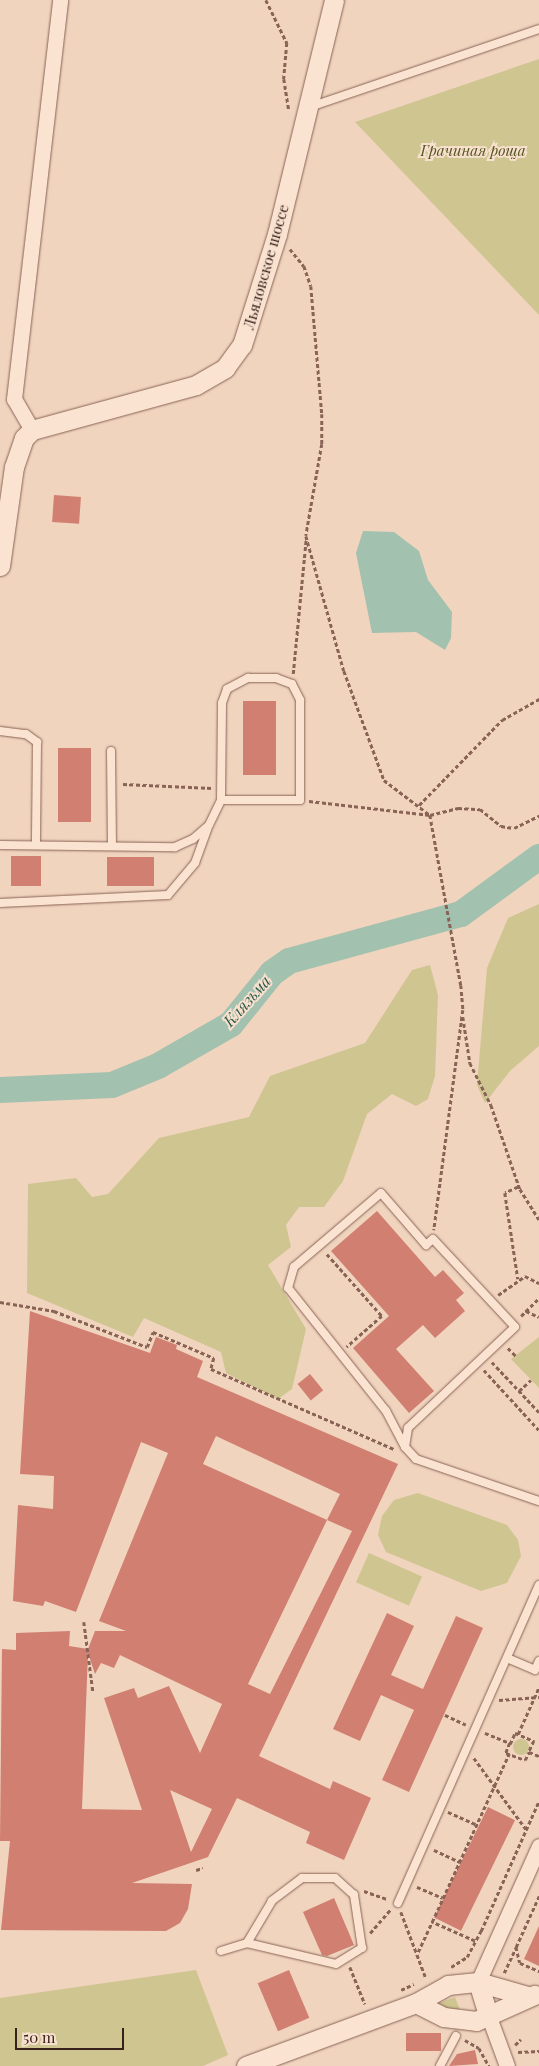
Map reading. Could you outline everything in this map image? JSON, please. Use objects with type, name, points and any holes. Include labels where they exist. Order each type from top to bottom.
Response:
[{"type":"street","points":[[0,566],[14,467],[24,438],[32,430],[7,399],[60,0]]},
{"type":"street","name":"Льяловское шоссе","points":[[32,430],[196,385],[225,368],[249,330],[277,234],[334,0]]},
{"type":"street","points":[[507,2066],[478,1982],[539,1846]]},
{"type":"street","points":[[246,2066],[276,2061],[416,2002],[448,1985],[478,1982],[499,1985],[533,1996]]},
{"type":"street","points":[[416,2002],[444,2017],[476,2021],[489,2017],[533,1996]]},
{"type":"lane","points":[[308,108],[539,29]]},
{"type":"lane","points":[[0,903],[168,895],[195,863],[209,825],[221,800],[222,703],[227,689],[248,678],[276,678],[292,684],[300,700],[300,800],[221,800]]},
{"type":"lane","points":[[0,731],[26,734],[37,742],[36,844]]},
{"type":"lane","points":[[111,751],[112,846]]},
{"type":"lane","points":[[0,845],[175,847],[209,825]]},
{"type":"lane","points":[[405,1446],[408,1428],[515,1327],[433,1239],[426,1245],[381,1192],[289,1272],[288,1288],[386,1411],[405,1446],[416,1459],[539,1501]]},
{"type":"lane","points":[[398,1903],[539,1585]]},
{"type":"lane","points":[[507,1658],[535,1670],[539,1661]]},
{"type":"lane","points":[[221,1951],[247,1943],[318,1962],[336,1964],[358,1954],[362,1941],[354,1895],[347,1884],[320,1876],[302,1878],[284,1888],[247,1943]]},
{"type":"lane","points":[[440,2066],[456,2036]]},
{"type":"path","points":[[266,0],[287,43],[284,79],[290,118],[302,134]]},
{"type":"path","points":[[277,234],[304,266],[311,286],[322,444],[306,536],[292,684]]},
{"type":"path","points":[[306,536],[363,730],[384,780],[430,815],[461,985],[470,1063],[492,1105],[519,1186],[539,1219]]},
{"type":"path","points":[[419,805],[502,720],[539,699]]},
{"type":"path","points":[[111,784],[221,788]]},
{"type":"path","points":[[300,800],[430,815],[458,808],[480,810],[501,826],[514,828],[539,816]]},
{"type":"path","points":[[433,1239],[463,1010]]},
{"type":"path","points":[[518,1279],[505,1193],[519,1186]]},
{"type":"path","points":[[319,1245],[382,1316],[339,1354]]},
{"type":"path","points":[[492,1302],[518,1279],[532,1276],[538,1281]]},
{"type":"path","points":[[512,1324],[539,1298]]},
{"type":"path","points":[[0,1302],[54,1311],[147,1347],[153,1332],[214,1358],[211,1369],[416,1459]]},
{"type":"path","points":[[526,1311],[539,1317]]},
{"type":"path","points":[[486,1355],[539,1412]]},
{"type":"path","points":[[478,1363],[539,1430]]},
{"type":"path","points":[[519,1391],[531,1380]]},
{"type":"path","points":[[84,1622],[93,1691]]},
{"type":"path","points":[[418,1952],[477,1825],[515,1733],[518,1734],[539,1687]]},
{"type":"path","points":[[488,1700],[539,1697]]},
{"type":"path","points":[[445,1715],[510,1743],[508,1752]]},
{"type":"path","points":[[518,1734],[534,1741],[526,1760]]},
{"type":"path","points":[[467,1748],[526,1829]]},
{"type":"path","points":[[508,1752],[526,1760]]},
{"type":"path","points":[[526,1760],[529,1752],[539,1756]]},
{"type":"path","points":[[443,1970],[467,1957],[539,1801]]},
{"type":"path","points":[[440,1808],[477,1825]]},
{"type":"path","points":[[423,1845],[460,1862]]},
{"type":"path","points":[[196,1870],[202,1868]]},
{"type":"path","points":[[407,1882],[443,1898]]},
{"type":"path","points":[[347,1884],[398,1903],[418,1952],[426,1978]]},
{"type":"path","points":[[499,1985],[539,1896]]},
{"type":"path","points":[[362,1941],[398,1903]]},
{"type":"path","points":[[432,1922],[475,1941]]},
{"type":"path","points":[[516,1947],[520,1962],[539,1971]]},
{"type":"path","points":[[347,1959],[366,2006]]},
{"type":"path","points":[[392,1993],[435,1974]]},
{"type":"path","points":[[356,2009],[375,2001]]},
{"type":"path","points":[[520,2039],[515,2044],[519,2054],[539,2051]]},
{"type":"green space","name":"Грачиная роща","points":[[539,59],[539,315],[355,122]]},
{"type":"green space","points":[[539,904],[539,1046],[510,1071],[485,1103],[477,1085],[487,968],[508,918]]},
{"type":"green space","points":[[430,965],[438,995],[435,1076],[428,1099],[416,1106],[392,1094],[367,1114],[343,1181],[324,1207],[299,1207],[286,1225],[291,1247],[268,1265],[306,1329],[292,1389],[278,1399],[226,1373],[221,1352],[144,1318],[133,1337],[27,1293],[28,1184],[76,1178],[92,1197],[108,1194],[159,1138],[249,1117],[270,1076],[365,1043],[412,970]]},
{"type":"green space","points":[[539,1337],[539,1388],[511,1359]]},
{"type":"green space","points":[[418,1493],[507,1525],[518,1540],[521,1556],[507,1583],[481,1591],[386,1552],[378,1535],[382,1516],[394,1500]]},
{"type":"green space","points":[[369,1553],[422,1577],[409,1606],[356,1582]]},
{"type":"green space","points":[[518,1739],[524,1739],[529,1744],[527,1753],[518,1755],[513,1750],[513,1744]]},
{"type":"green space","points":[[196,1970],[228,2055],[203,2066],[0,2066],[0,1998]]},
{"type":"green space","points":[[455,1997],[460,2010],[438,2007],[437,2004]]},
{"type":"shaded area","points":[[363,531],[394,532],[419,551],[428,580],[452,612],[451,638],[445,650],[416,632],[372,633],[356,553]]},
{"type":"building","points":[[54,495],[81,497],[79,524],[52,522]]},
{"type":"building","points":[[243,701],[276,701],[276,775],[243,775]]},
{"type":"building","points":[[58,748],[91,748],[91,822],[58,822]]},
{"type":"building","points":[[11,856],[41,856],[41,886],[11,886]]},
{"type":"building","points":[[107,857],[154,857],[154,886],[107,886]]},
{"type":"building","points":[[377,1211],[435,1277],[443,1270],[464,1293],[456,1300],[465,1311],[435,1338],[423,1325],[396,1349],[434,1391],[409,1413],[353,1348],[389,1316],[331,1251]]},
{"type":"building","points":[[30,1311],[150,1353],[156,1337],[177,1345],[176,1349],[203,1361],[197,1377],[398,1464],[259,1756],[330,1789],[333,1781],[371,1798],[344,1860],[306,1843],[310,1832],[237,1798],[208,1857],[132,1883],[192,1884],[188,1909],[180,1923],[166,1931],[1,1930],[10,1841],[0,1841],[2,1649],[16,1650],[16,1633],[70,1631],[69,1646],[88,1649],[95,1631],[126,1631],[99,1621],[168,1453],[141,1442],[76,1612],[45,1601],[43,1606],[13,1601],[18,1505],[53,1509],[54,1476],[20,1474]],"holes":[[[216,1436],[340,1494],[327,1520],[203,1464]],[[327,1520],[352,1531],[270,1694],[248,1684]],[[88,1653],[95,1674],[101,1663],[114,1668],[120,1655],[222,1704],[200,1753],[169,1686],[138,1698],[134,1688],[104,1698],[142,1810],[82,1809]],[[170,1790],[212,1809],[191,1852]]]},
{"type":"building","points":[[310,1374],[323,1390],[311,1400],[298,1384]]},
{"type":"building","points":[[387,1613],[414,1626],[391,1675],[423,1689],[456,1616],[483,1628],[409,1792],[382,1780],[414,1710],[381,1695],[360,1741],[333,1729]]},
{"type":"building","points":[[488,1807],[515,1820],[461,1931],[434,1918]]},
{"type":"building","points":[[334,1898],[354,1945],[327,1956],[322,1955],[303,1912]]},
{"type":"building","points":[[539,1926],[539,1966],[524,1959]]},
{"type":"building","points":[[289,1970],[309,2018],[278,2031],[258,1983]]},
{"type":"building","points":[[406,2033],[441,2033],[441,2051],[406,2051]]},
{"type":"building","points":[[475,2050],[478,2064],[449,2066],[457,2054]]},
{"type":"waterway","name":"Клязьма","points":[[0,1090],[112,1085],[158,1066],[231,1024],[272,973],[289,961],[461,914],[539,857]]}]
